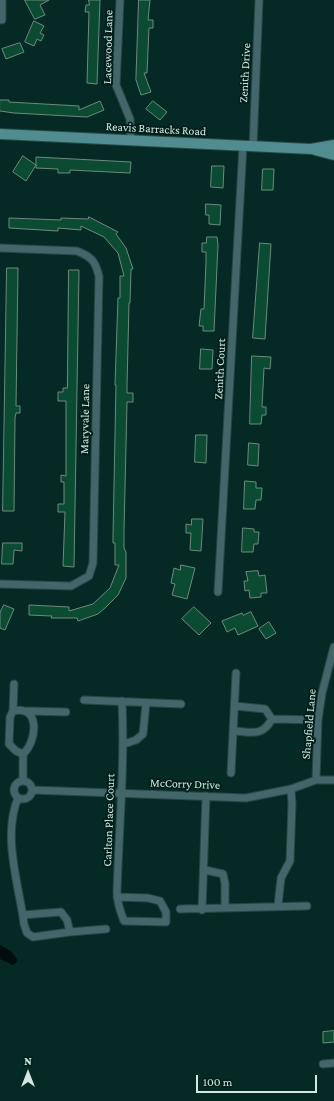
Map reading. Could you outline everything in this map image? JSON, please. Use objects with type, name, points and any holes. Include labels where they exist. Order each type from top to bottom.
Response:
[{"type":"main road","name":"Reavis Barracks Road","points":[[0,134],[311,149],[334,155]]},
{"type":"main road","name":"Reavis Barracks Road","points":[[311,149],[334,145]]},
{"type":"street","points":[[2,0],[2,20]]},
{"type":"street","name":"Lacewood Lane","points":[[120,0],[116,85],[130,119],[131,141]]},
{"type":"street","name":"Zenith Drive","points":[[248,146],[259,0]]},
{"type":"street","name":"Zenith Court","points":[[218,592],[248,146]]},
{"type":"street","name":"Maryvale Lane","points":[[0,248],[78,251],[96,263],[99,276],[93,563],[89,576],[71,586],[0,584]]},
{"type":"street","name":"Shapfield Lane","points":[[316,780],[318,720],[322,693],[334,647]]},
{"type":"street","points":[[231,773],[236,673]]},
{"type":"street","points":[[14,684],[13,711],[10,717],[9,744],[16,751],[23,754]]},
{"type":"street","points":[[84,700],[181,704]]},
{"type":"street","name":"Carlton Place Court","points":[[117,897],[148,898],[160,901],[166,912],[166,922],[124,921],[117,897],[120,793],[124,744],[122,701]]},
{"type":"street","points":[[124,744],[136,740],[143,734],[146,703]]},
{"type":"street","points":[[235,706],[265,709],[272,719]]},
{"type":"street","points":[[13,711],[20,709],[27,711],[66,712]]},
{"type":"street","points":[[23,754],[28,750],[32,742],[33,718],[27,711]]},
{"type":"street","points":[[272,719],[318,720]]},
{"type":"street","points":[[234,731],[261,732],[266,729],[272,719]]},
{"type":"street","points":[[23,754],[23,781]]},
{"type":"street","name":"McCorry Drive","points":[[33,790],[246,798],[291,788],[316,780],[334,780]]},
{"type":"street","points":[[18,798],[29,798],[33,790],[31,784],[23,781],[17,783],[14,788],[15,794],[18,798],[12,826],[13,862],[27,933],[33,937],[106,929]]},
{"type":"street","points":[[278,906],[281,878],[290,861],[292,804],[291,788]]},
{"type":"street","points":[[202,910],[206,796]]},
{"type":"street","points":[[204,870],[223,874],[225,883],[225,907]]},
{"type":"street","points":[[180,909],[202,910],[225,907],[307,906]]},
{"type":"street","points":[[23,915],[61,912],[67,920],[70,932]]},
{"type":"street","points":[[324,1064],[334,1063]]},
{"type":"shaded area","points":[[0,945],[12,952],[18,961],[13,965],[0,959]]},
{"type":"building","points":[[25,0],[49,0],[40,5],[45,15],[35,19]]},
{"type":"building","points":[[89,0],[100,0],[97,84],[87,83],[89,12],[85,12],[86,5],[89,5]]},
{"type":"building","points":[[139,0],[150,0],[148,20],[153,20],[153,28],[149,28],[147,73],[144,73],[151,92],[141,95],[136,80]]},
{"type":"building","points":[[34,21],[44,26],[40,33],[44,35],[41,41],[37,39],[34,46],[25,42]]},
{"type":"building","points":[[20,43],[24,52],[6,59],[2,49]]},
{"type":"building","points":[[0,100],[9,100],[9,102],[79,106],[79,110],[100,101],[104,110],[87,117],[14,113],[0,111]]},
{"type":"building","points":[[153,101],[167,112],[160,120],[146,109]]},
{"type":"building","points":[[23,156],[36,165],[26,181],[13,172]]},
{"type":"building","points":[[36,157],[131,162],[130,173],[70,170],[70,173],[58,173],[58,169],[36,168]]},
{"type":"building","points":[[212,166],[224,166],[223,188],[211,187]]},
{"type":"building","points":[[263,169],[274,169],[273,190],[262,190]]},
{"type":"building","points":[[206,204],[221,205],[220,225],[209,224],[209,215],[206,215]]},
{"type":"building","points":[[89,217],[118,232],[116,234],[126,248],[133,269],[131,269],[129,303],[127,393],[133,393],[133,402],[127,402],[124,530],[126,578],[118,595],[106,607],[98,614],[78,621],[77,618],[51,618],[52,616],[29,615],[29,605],[69,607],[69,611],[93,604],[110,588],[119,565],[115,565],[115,543],[113,543],[115,385],[118,298],[120,298],[120,276],[124,276],[118,253],[104,237],[81,226],[81,230],[58,228],[58,231],[9,228],[9,218],[61,220],[61,218],[88,219]]},
{"type":"building","points":[[207,237],[217,237],[218,245],[214,331],[203,331],[203,326],[199,326],[201,309],[204,309],[206,262],[206,252],[202,252],[202,243],[206,243]]},
{"type":"building","points":[[260,243],[271,244],[265,339],[253,338]]},
{"type":"building","points":[[7,268],[18,268],[16,406],[20,406],[20,413],[16,413],[15,418],[14,511],[3,511]]},
{"type":"building","points":[[69,270],[79,270],[74,567],[63,566],[65,512],[58,512],[58,504],[64,504],[64,482],[61,482],[61,475],[66,476],[66,401],[58,401],[58,392],[63,392],[63,388],[67,388]]},
{"type":"building","points":[[201,349],[213,350],[212,369],[200,369]]},
{"type":"building","points":[[252,356],[271,357],[270,369],[264,368],[262,407],[266,407],[266,415],[262,415],[261,424],[250,424]]},
{"type":"building","points":[[196,435],[207,435],[206,463],[195,462]]},
{"type":"building","points":[[249,443],[259,444],[258,466],[248,465]]},
{"type":"building","points":[[245,481],[256,482],[256,488],[262,488],[261,500],[256,500],[255,509],[244,509]]},
{"type":"building","points":[[192,519],[203,519],[201,551],[190,550],[191,533],[186,533],[186,524],[191,525]]},
{"type":"building","points":[[243,528],[254,529],[254,532],[259,532],[258,544],[254,544],[253,552],[242,552]]},
{"type":"building","points":[[3,543],[22,543],[22,551],[14,550],[13,564],[2,564]]},
{"type":"building","points":[[181,565],[195,568],[187,599],[172,595],[175,584],[171,583],[174,568],[180,570]]},
{"type":"building","points":[[258,571],[259,576],[265,575],[267,593],[261,593],[261,597],[250,598],[249,590],[245,591],[244,581],[248,581],[246,572]]},
{"type":"building","points":[[4,605],[14,609],[5,630],[0,628],[0,613]]},
{"type":"building","points":[[194,607],[211,623],[199,635],[182,619]]},
{"type":"building","points":[[251,612],[258,626],[238,635],[235,628],[227,632],[222,621],[242,613],[243,615]]},
{"type":"building","points":[[269,622],[276,633],[266,639],[259,629]]},
{"type":"building","points":[[334,1031],[334,1042],[323,1043],[323,1032]]}]
